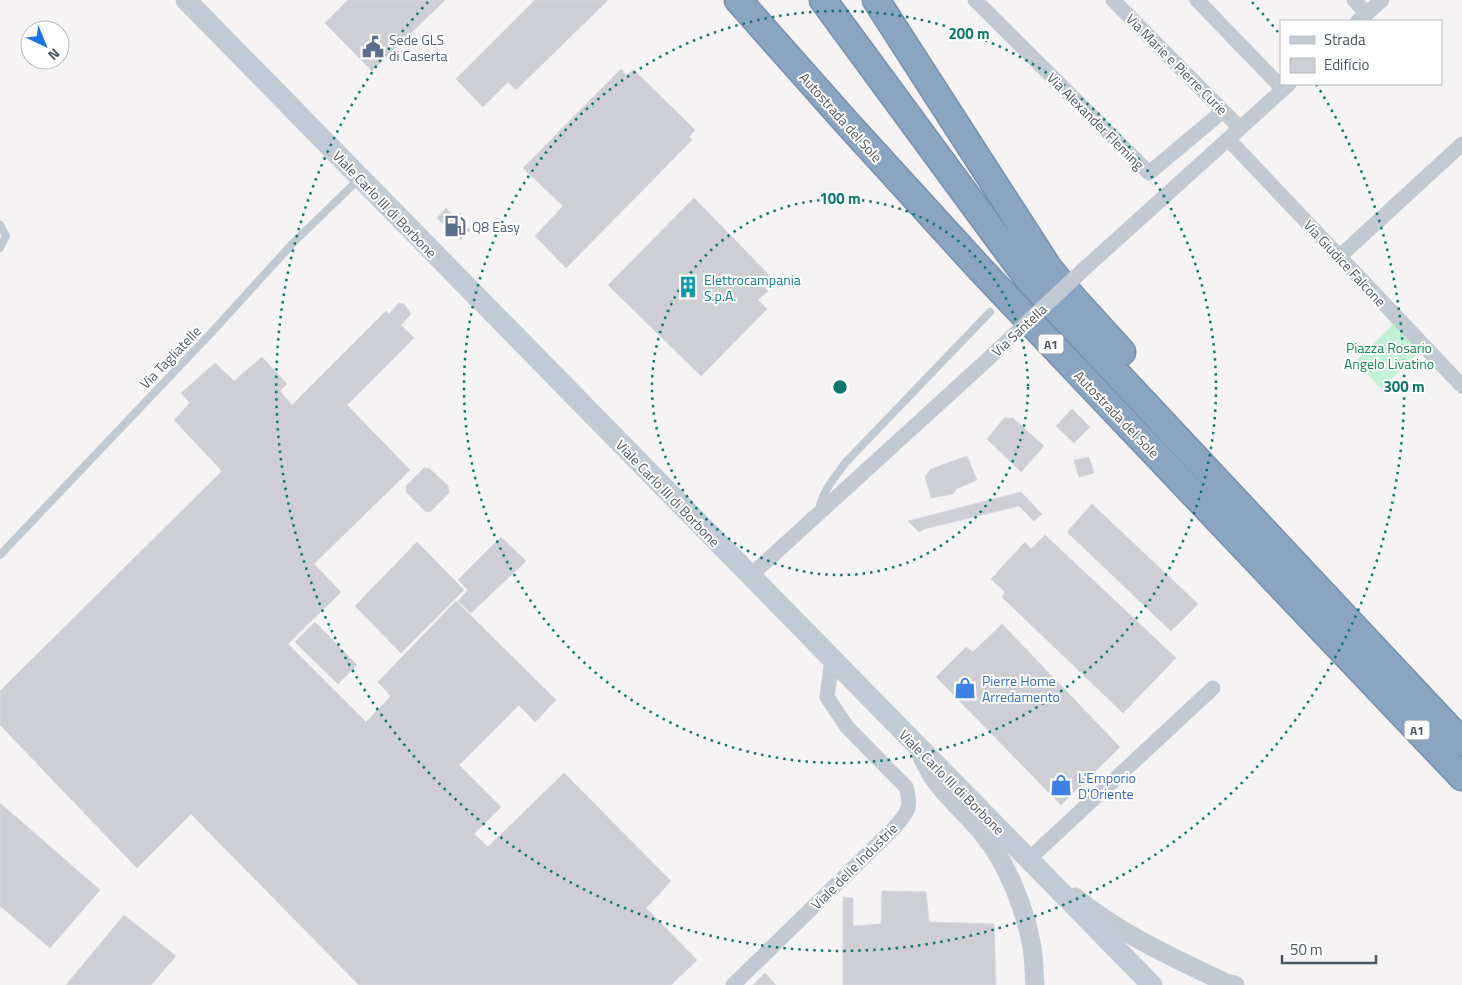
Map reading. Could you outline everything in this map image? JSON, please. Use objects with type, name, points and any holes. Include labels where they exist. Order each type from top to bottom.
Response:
[{"type":"highway","points":[[727,0],[760,26]]},
{"type":"highway","name":"Autostrada del Sole","points":[[738,0],[981,270],[1462,777]]},
{"type":"highway","name":"Autostrada del Sole","points":[[822,0],[1030,281],[1462,742]]},
{"type":"highway","points":[[876,0],[1048,267],[1073,298],[1172,408],[1204,450],[1240,504]]},
{"type":"main road","name":"Viale Carlo III di Borbone","points":[[186,0],[1152,985]]},
{"type":"street","name":"Via Alexander Fleming","points":[[975,0],[1149,173],[1224,111]]},
{"type":"street","name":"Via Marie e Pierre Curie","points":[[1113,0],[1240,128]]},
{"type":"street","points":[[1198,0],[1280,80]]},
{"type":"street","points":[[1354,0],[1363,17],[1382,0]]},
{"type":"street","name":"Via Santella","points":[[750,576],[1286,86]]},
{"type":"street","name":"Via Giudice Falcone","points":[[1228,139],[1462,386]]},
{"type":"street","points":[[1339,257],[1462,144]]},
{"type":"street","name":"Viale delle Industrie","points":[[733,985],[894,828],[906,814],[910,800],[906,787],[847,727],[827,697],[832,659]]},
{"type":"street","points":[[1213,688],[1032,863],[1085,906],[1146,944],[1226,983],[1235,985]]},
{"type":"street","points":[[914,743],[936,781],[982,833],[1005,867],[1027,924],[1032,948],[1035,985]]},
{"type":"lane","name":"Via Tagliatelle","points":[[0,555],[212,332],[292,243],[360,178]]},
{"type":"lane","points":[[0,225],[6,236],[0,248]]},
{"type":"lane","points":[[818,514],[820,501],[826,488],[846,462],[990,312]]},
{"type":"green space","name":"Piazza Rosario Angelo Livatino","points":[[1395,322],[1422,350],[1381,389],[1356,361]]},
{"type":"building","name":"Sede GLS di Caserta","points":[[348,0],[445,0],[372,71],[325,23]]},
{"type":"building","points":[[535,0],[608,0],[516,90],[508,82],[483,107],[456,79]]},
{"type":"building","points":[[621,69],[626,75],[634,70],[695,130],[689,137],[692,140],[566,268],[535,236],[563,206],[523,168]]},
{"type":"building","name":"Elettrocampania S.p.A.","points":[[694,198],[774,280],[765,288],[768,291],[758,300],[767,309],[701,376],[608,285]]},
{"type":"building","name":"Q8 Easy","points":[[446,208],[455,217],[460,213],[464,218],[461,222],[470,230],[460,240],[437,218]]},
{"type":"building","points":[[399,303],[404,304],[410,312],[410,315],[401,325],[414,338],[347,405],[410,470],[314,564],[341,592],[288,644],[366,722],[391,696],[378,682],[456,601],[556,700],[535,722],[519,705],[459,765],[501,807],[474,834],[488,847],[564,773],[671,881],[646,908],[697,960],[671,985],[359,985],[191,814],[137,868],[0,725],[0,691],[222,471],[174,420],[190,403],[181,393],[215,363],[234,381],[262,357],[287,384],[280,391],[292,405],[386,311],[389,314]]},
{"type":"building","points":[[1072,409],[1090,427],[1074,443],[1056,426]]},
{"type":"building","points":[[1004,418],[1013,418],[1044,446],[1021,472],[987,439]]},
{"type":"building","points":[[967,456],[977,480],[956,489],[953,494],[931,498],[925,476],[931,469]]},
{"type":"building","points":[[1089,457],[1094,473],[1079,477],[1074,460]]},
{"type":"building","points":[[424,468],[430,469],[448,486],[449,493],[430,512],[425,511],[407,493],[406,486]]},
{"type":"building","points":[[1021,492],[1042,514],[1034,521],[1019,506],[924,529],[919,532],[908,521]]},
{"type":"building","points":[[1092,504],[1198,604],[1171,631],[1067,532]]},
{"type":"building","points":[[1045,535],[1176,658],[1123,713],[1002,597],[1005,592],[991,579],[1025,542],[1031,549]]},
{"type":"building","points":[[501,537],[526,561],[471,613],[458,601],[468,590],[458,580]]},
{"type":"building","points":[[417,542],[464,590],[401,653],[355,606]]},
{"type":"building","points":[[315,622],[357,665],[338,684],[295,642]]},
{"type":"building","points":[[1002,624],[1120,747],[1061,805],[936,677],[966,647],[973,652]]},
{"type":"building","points":[[0,803],[100,890],[50,948],[0,906]]},
{"type":"building","points":[[882,891],[926,892],[929,922],[994,924],[996,985],[843,985],[843,897],[853,898],[853,926],[881,924]]},
{"type":"building","points":[[124,915],[176,956],[151,985],[66,985]]},
{"type":"building","points":[[765,973],[776,985],[753,985]]},
{"type":"place","name":"Sede GLS di Caserta","points":[[373,47]]},
{"type":"place","name":"Q8 Easy","points":[[455,226]]},
{"type":"place","name":"Elettrocampania S.p.A.","points":[[688,287]]},
{"type":"place","name":"Pierre Home Arredamento","points":[[965,688]]},
{"type":"place","name":"L'Emporio D'Oriente","points":[[1061,785]]}]
